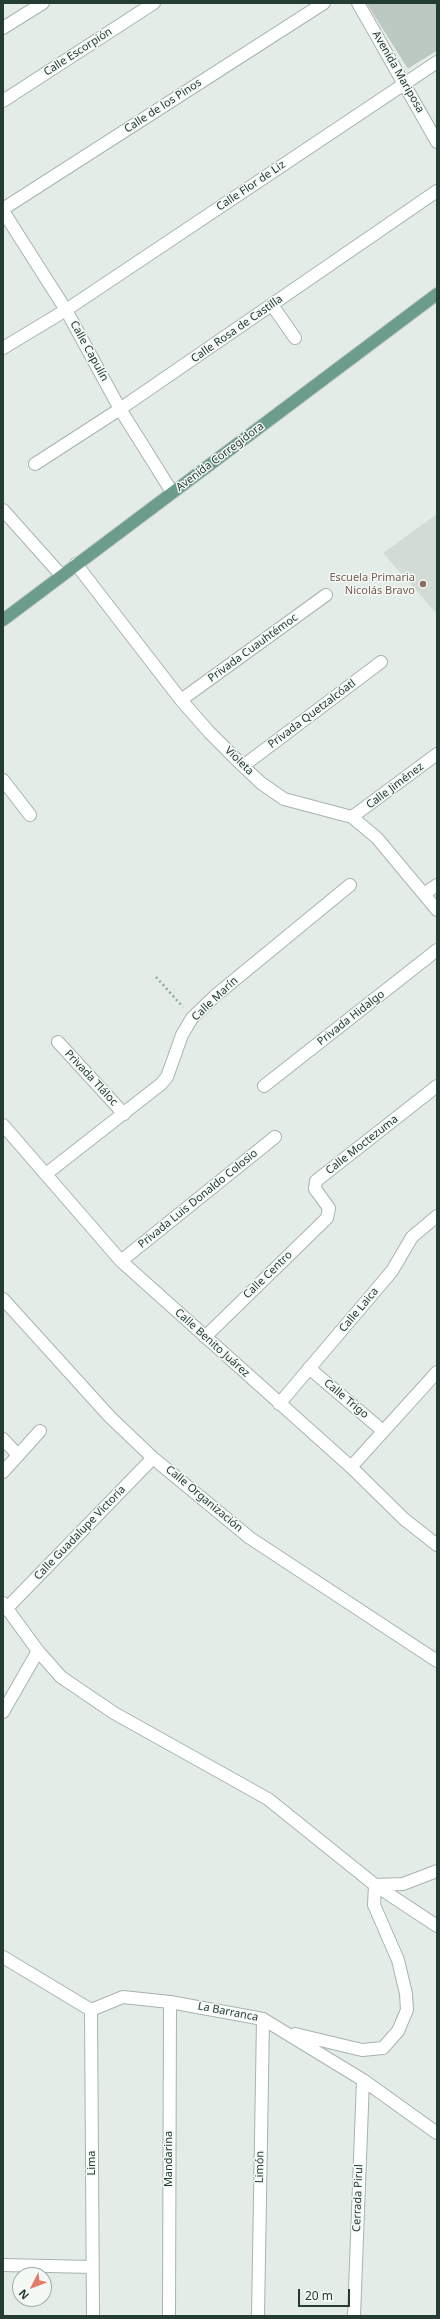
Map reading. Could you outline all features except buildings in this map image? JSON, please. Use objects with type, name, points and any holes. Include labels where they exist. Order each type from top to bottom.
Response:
[{"type":"main road","name":"Avenida Corregidora","points":[[3,620],[437,294]]},
{"type":"street","points":[[3,28],[43,3]]},
{"type":"street","name":"Calle Escorpión","points":[[3,102],[154,3]]},
{"type":"street","name":"Calle de los Pinos","points":[[3,210],[324,3]]},
{"type":"street","name":"Avenida Mariposa","points":[[358,3],[405,83],[437,142]]},
{"type":"street","name":"Calle Flor de Liz","points":[[3,348],[66,310],[437,62]]},
{"type":"street","name":"Calle Rosa de Castilla","points":[[34,464],[120,409],[437,191]]},
{"type":"street","name":"Calle Capulín","points":[[3,210],[66,310],[120,409],[172,492]]},
{"type":"street","points":[[272,305],[295,338]]},
{"type":"street","points":[[3,510],[61,575]]},
{"type":"street","name":"Violeta","points":[[76,564],[181,700],[209,732],[243,766],[261,783],[284,799],[317,809],[352,817],[377,838],[437,910]]},
{"type":"street","name":"Privada Cuauhtémoc","points":[[181,700],[326,595]]},
{"type":"street","name":"Privada Quetzalcóatl","points":[[243,766],[381,662]]},
{"type":"street","name":"Calle Jiménez","points":[[352,817],[437,754]]},
{"type":"street","points":[[3,780],[30,815]]},
{"type":"street","name":"Calle Marín","points":[[46,1174],[124,1114],[168,1077],[182,1035],[192,1018],[215,996],[350,885]]},
{"type":"street","points":[[424,894],[437,885]]},
{"type":"street","name":"Privada Hidalgo","points":[[264,1086],[437,950]]},
{"type":"street","name":"Privada Tláloc","points":[[58,1042],[124,1114]]},
{"type":"street","name":"Calle Moctezuma","points":[[330,1212],[328,1205],[315,1189],[316,1181],[437,1086]]},
{"type":"street","name":"Calle Benito Juárez","points":[[3,1125],[121,1261],[351,1467],[404,1520],[437,1545]]},
{"type":"street","name":"Privada Luis Donaldo Colosio","points":[[121,1261],[274,1137]]},
{"type":"street","name":"Calle Centro","points":[[204,1336],[327,1218],[330,1212]]},
{"type":"street","name":"Calle Laica","points":[[279,1404],[392,1271],[412,1237],[437,1216]]},
{"type":"street","name":"Calle Organización","points":[[3,1299],[110,1417],[153,1458],[250,1538],[437,1662]]},
{"type":"street","name":"Calle Trigo","points":[[310,1368],[383,1431]]},
{"type":"street","points":[[351,1467],[437,1372]]},
{"type":"street","points":[[3,1472],[40,1431]]},
{"type":"street","points":[[3,1439],[18,1455]]},
{"type":"street","name":"Calle Guadalupe Victoria","points":[[5,1606],[153,1458]]},
{"type":"street","points":[[5,1606],[38,1651],[61,1677],[114,1713],[268,1799],[375,1885],[437,1926]]},
{"type":"street","points":[[3,1712],[38,1651]]},
{"type":"street","points":[[375,1885],[403,1884],[437,1871]]},
{"type":"street","points":[[283,2031],[362,2050],[383,2048],[398,2031],[407,2010],[406,1994],[398,1960],[374,1905],[375,1885]]},
{"type":"street","points":[[3,1957],[91,2010]]},
{"type":"street","name":"La Barranca","points":[[91,2010],[123,1997],[170,2002],[263,2019],[363,2080],[437,2133]]},
{"type":"street","name":"Mandarina","points":[[169,2316],[170,2002]]},
{"type":"street","name":"Lima","points":[[91,2010],[93,2316]]},
{"type":"street","name":"Limón","points":[[258,2316],[263,2019]]},
{"type":"street","name":"Cerrada Pirul","points":[[354,2316],[363,2080]]},
{"type":"street","points":[[3,2266],[92,2267]]},
{"type":"path","points":[[156,977],[192,1018]]},
{"type":"shaded area","name":"Escuela Primaria Nicolás Bravo","points":[[437,514],[437,614],[383,553]]},
{"type":"place","name":"Escuela Primaria Nicolás Bravo","points":[[423,584]]}]
